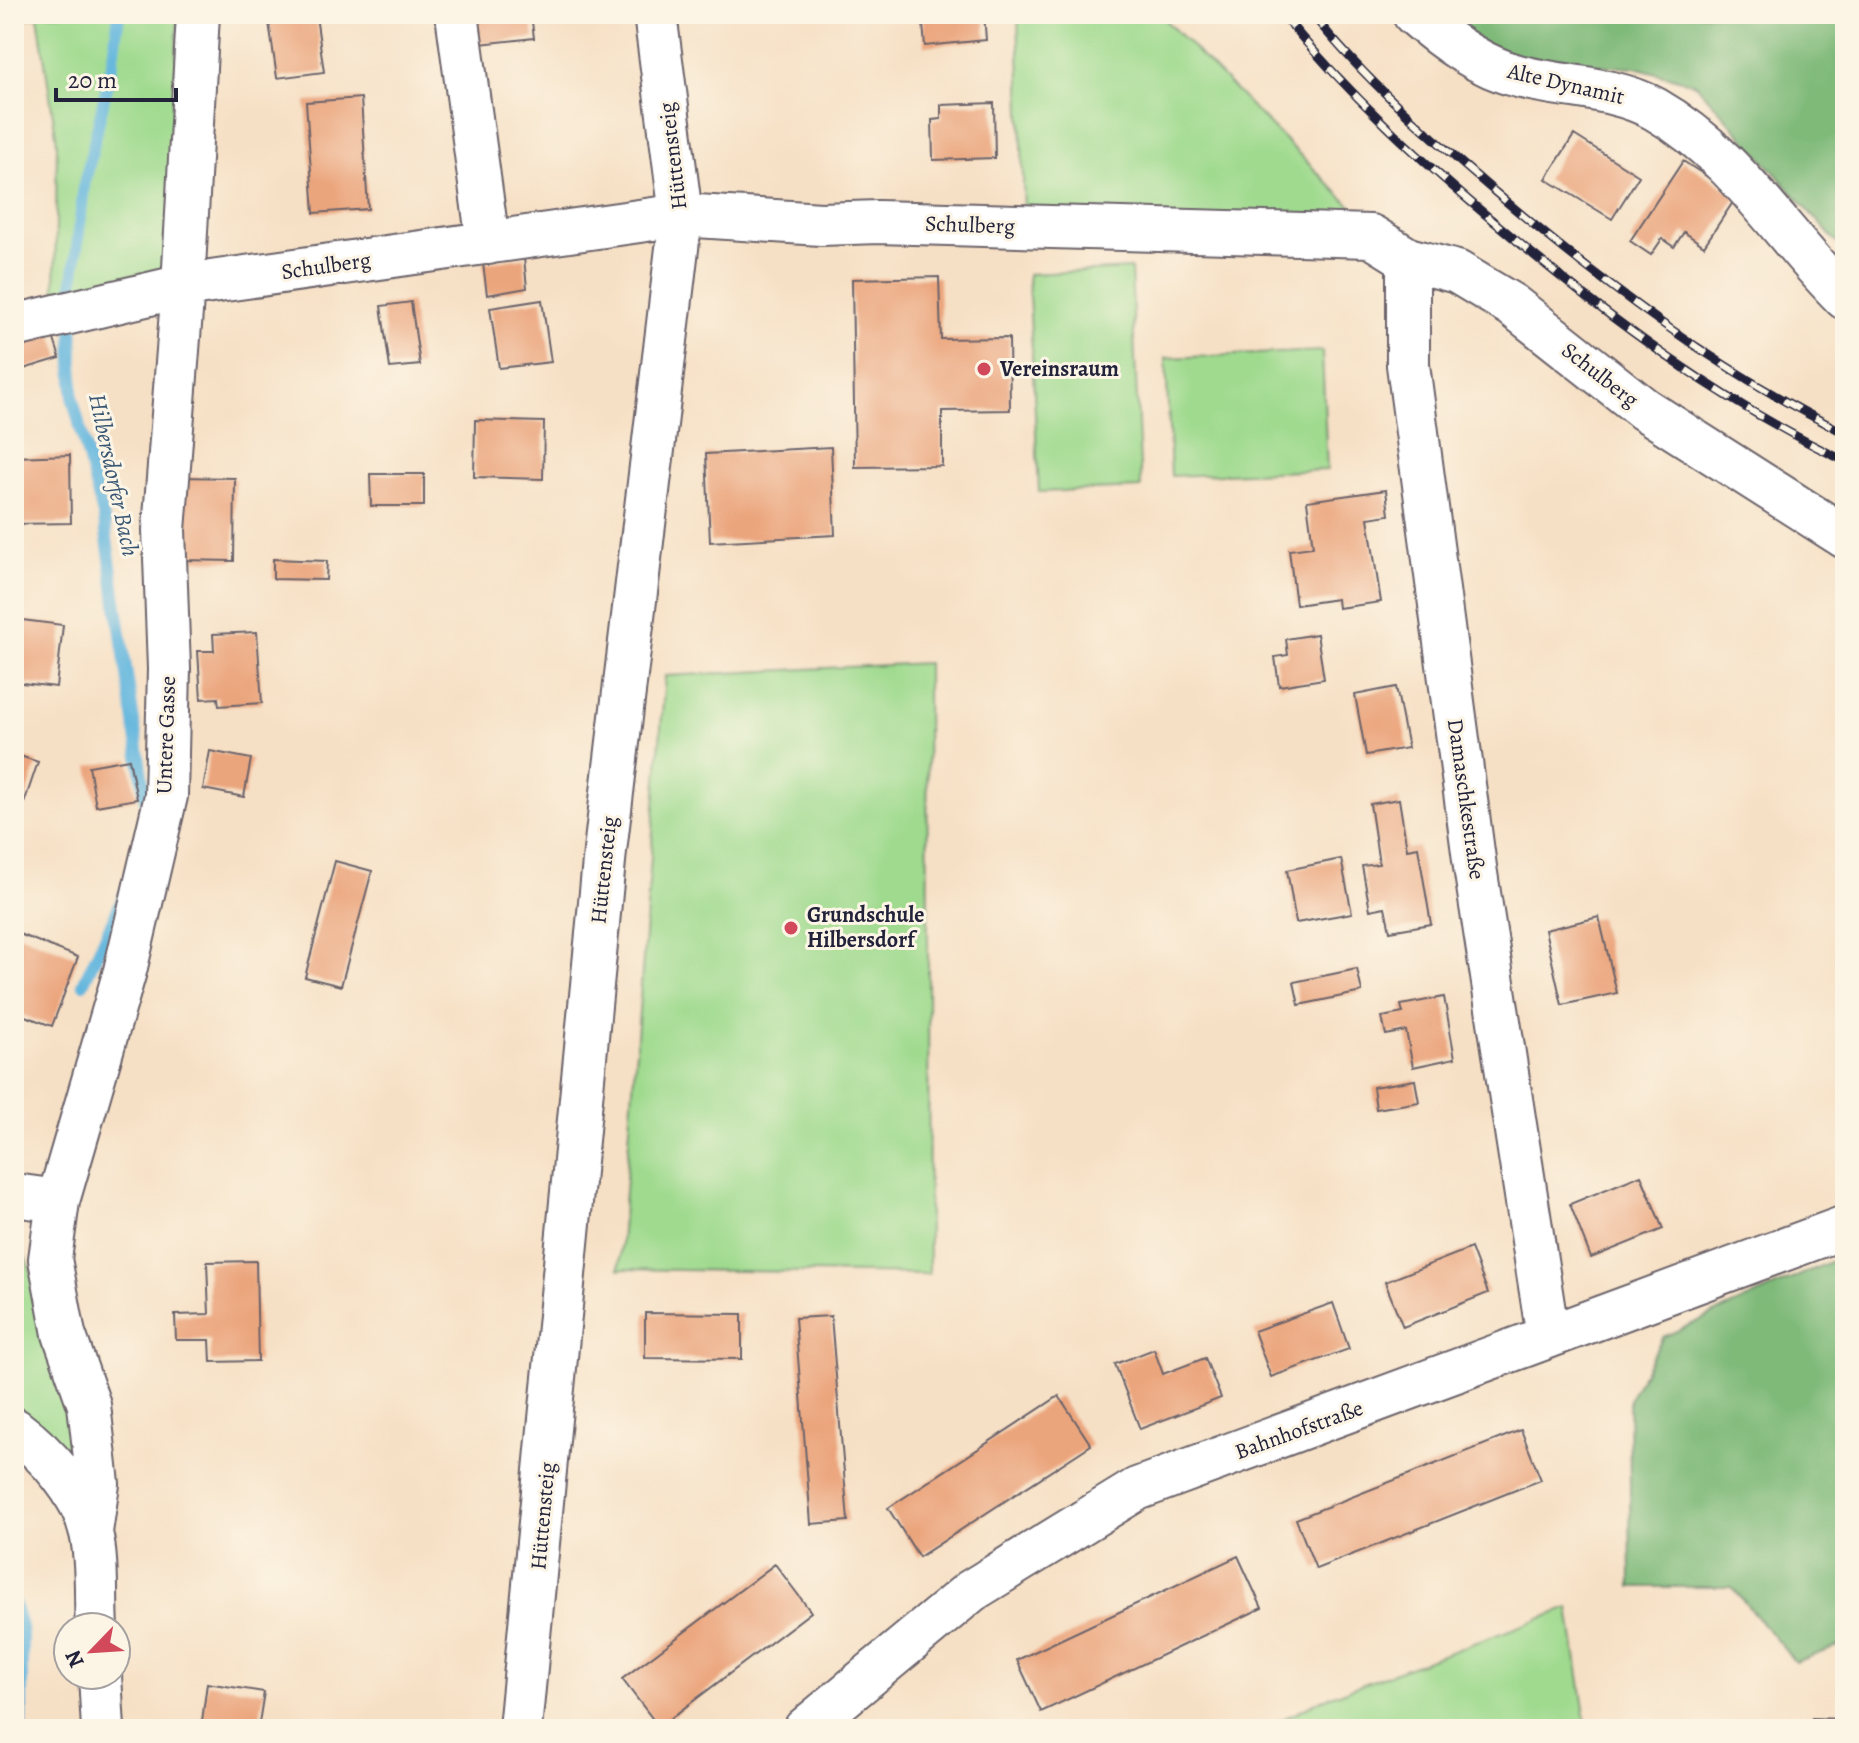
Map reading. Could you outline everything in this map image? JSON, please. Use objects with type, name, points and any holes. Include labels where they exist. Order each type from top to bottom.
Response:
[{"type":"street","name":"Untere Gasse","points":[[91,1532],[98,1484],[89,1405],[64,1334],[50,1259],[58,1201],[125,971],[166,796],[169,669],[164,530],[183,286],[198,14]]},
{"type":"street","points":[[457,14],[488,243]]},
{"type":"street","name":"Hüttensteig","points":[[520,1729],[605,851],[681,215],[655,14]]},
{"type":"street","name":"Alte Dynamit","points":[[1414,14],[1456,47],[1492,66],[1516,76],[1618,93],[1653,108],[1686,129],[1754,192],[1845,298]]},
{"type":"street","name":"Schulberg","points":[[14,326],[183,286],[681,215],[821,224],[878,222],[1371,236],[1408,259],[1457,272],[1512,305],[1644,409],[1845,537]]},
{"type":"street","name":"Damaschkestraße","points":[[1408,259],[1408,365],[1475,867],[1548,1337]]},
{"type":"street","points":[[14,1195],[58,1201]]},
{"type":"street","name":"Bahnhofstraße","points":[[805,1729],[971,1591],[1137,1489],[1845,1227]]},
{"type":"street","points":[[14,1429],[46,1456],[68,1484],[91,1532],[96,1611]]},
{"type":"street","points":[[101,1691],[103,1729]]},
{"type":"green space","points":[[14,14],[178,14],[168,264],[155,273],[55,293],[57,142],[38,16],[14,21]]},
{"type":"green space","points":[[1018,14],[1159,14],[1374,229],[1024,213]]},
{"type":"green space","points":[[1414,14],[1845,14],[1845,252],[1696,84],[1635,67],[1480,61]]},
{"type":"green space","points":[[1131,269],[1141,488],[1039,492],[1028,274]]},
{"type":"green space","points":[[1322,351],[1327,470],[1171,476],[1166,358]]},
{"type":"green space","points":[[927,663],[929,1274],[619,1269],[665,676]]},
{"type":"green space","points":[[14,1231],[44,1302],[82,1416],[75,1460],[14,1414]]},
{"type":"green space","points":[[1845,1255],[1845,1644],[1795,1662],[1732,1587],[1631,1587],[1629,1399],[1663,1337]]},
{"type":"green space","points":[[1569,1608],[1587,1729],[1264,1729],[1320,1700]]},
{"type":"building","points":[[467,14],[531,14],[534,38],[471,45]]},
{"type":"building","points":[[922,14],[984,14],[986,40],[925,46]]},
{"type":"building","points":[[316,16],[324,72],[277,78],[269,22]]},
{"type":"building","points":[[361,98],[368,209],[314,213],[306,102]]},
{"type":"building","points":[[994,103],[995,158],[933,160],[932,120],[941,119],[941,105]]},
{"type":"building","points":[[1574,135],[1639,176],[1612,219],[1546,179]]},
{"type":"building","points":[[1683,161],[1737,196],[1704,246],[1684,232],[1674,247],[1662,239],[1651,255],[1630,241]]},
{"type":"building","points":[[524,258],[527,288],[487,295],[483,263]]},
{"type":"building","points":[[939,277],[941,339],[1009,338],[1010,410],[942,411],[942,466],[855,467],[852,279]]},
{"type":"building","points":[[542,300],[551,362],[499,368],[490,308]]},
{"type":"building","points":[[411,302],[420,365],[390,368],[381,306]]},
{"type":"building","points":[[51,330],[60,358],[14,372],[14,341]]},
{"type":"building","points":[[475,420],[544,422],[543,479],[474,477]]},
{"type":"building","points":[[831,447],[835,535],[710,542],[706,454]]},
{"type":"building","points":[[70,455],[71,523],[14,524],[14,457]]},
{"type":"building","points":[[370,474],[424,474],[424,506],[371,506]]},
{"type":"building","points":[[181,477],[235,478],[234,561],[181,560]]},
{"type":"building","points":[[1386,490],[1389,515],[1368,518],[1381,602],[1338,608],[1337,599],[1296,605],[1289,550],[1313,547],[1307,501]]},
{"type":"building","points":[[273,559],[327,561],[326,580],[273,579]]},
{"type":"building","points":[[14,619],[63,625],[56,687],[14,682]]},
{"type":"building","points":[[257,632],[262,703],[219,706],[218,698],[201,699],[198,651],[214,651],[213,634]]},
{"type":"building","points":[[1317,634],[1324,679],[1279,686],[1275,657],[1288,655],[1286,639]]},
{"type":"building","points":[[1396,687],[1408,748],[1366,755],[1355,695]]},
{"type":"building","points":[[210,751],[251,759],[244,797],[203,789]]},
{"type":"building","points":[[14,754],[38,762],[15,830],[14,830]]},
{"type":"building","points":[[129,759],[137,799],[96,806],[89,766]]},
{"type":"building","points":[[1399,799],[1407,849],[1418,847],[1431,924],[1390,931],[1385,907],[1370,910],[1362,866],[1379,864],[1370,804]]},
{"type":"building","points":[[1341,859],[1352,913],[1296,923],[1287,870]]},
{"type":"building","points":[[335,861],[372,871],[341,986],[305,977]]},
{"type":"building","points":[[1599,917],[1617,993],[1562,1005],[1545,930]]},
{"type":"building","points":[[14,932],[78,957],[52,1026],[14,1012]]},
{"type":"building","points":[[1357,969],[1362,992],[1299,1005],[1294,982]]},
{"type":"building","points":[[1444,997],[1455,1058],[1413,1067],[1406,1031],[1386,1035],[1382,1017],[1403,1013],[1401,1005]]},
{"type":"building","points":[[1415,1080],[1419,1102],[1376,1109],[1373,1087]]},
{"type":"building","points":[[1641,1175],[1663,1229],[1591,1258],[1570,1204]]},
{"type":"building","points":[[1471,1248],[1488,1293],[1403,1327],[1385,1282]]},
{"type":"building","points":[[256,1261],[258,1361],[211,1362],[210,1340],[176,1340],[175,1315],[209,1314],[207,1262]]},
{"type":"building","points":[[1333,1303],[1349,1349],[1271,1377],[1254,1331]]},
{"type":"building","points":[[645,1313],[742,1314],[742,1359],[645,1358]]},
{"type":"building","points":[[831,1316],[848,1521],[811,1524],[795,1318]]},
{"type":"building","points":[[1154,1349],[1163,1374],[1205,1358],[1221,1398],[1140,1429],[1115,1364]]},
{"type":"building","points":[[1059,1396],[1091,1445],[919,1557],[888,1508]]},
{"type":"building","points":[[1521,1430],[1541,1480],[1316,1569],[1296,1519]]},
{"type":"building","points":[[1238,1556],[1262,1608],[1041,1712],[1017,1660]]},
{"type":"building","points":[[775,1564],[811,1612],[659,1727],[622,1679]]},
{"type":"building","points":[[207,1683],[264,1692],[258,1729],[201,1729]]},
{"type":"building","points":[[1812,1718],[1845,1719],[1845,1729],[1812,1729]]},
{"type":"waterway","name":"Hilbersdorfer Bach","points":[[119,14],[112,64],[84,186],[72,293],[73,400],[104,519],[146,803]]},
{"type":"waterway","name":"Hilbersdorfer Bach","points":[[83,984],[125,893]]},
{"type":"waterway","name":"Hilbersdorfer Bach","points":[[14,1603],[22,1631],[22,1729]]},
{"type":"railway","points":[[1282,14],[1360,100],[1416,154],[1584,295],[1667,357],[1754,413],[1845,461]]},
{"type":"railway","points":[[1312,14],[1399,107],[1577,260],[1706,353],[1845,433]]},
{"type":"place","name":"Vereinsraum","points":[[984,369]]},
{"type":"place","name":"Grundschule Hilbersdorf","points":[[791,928]]}]
